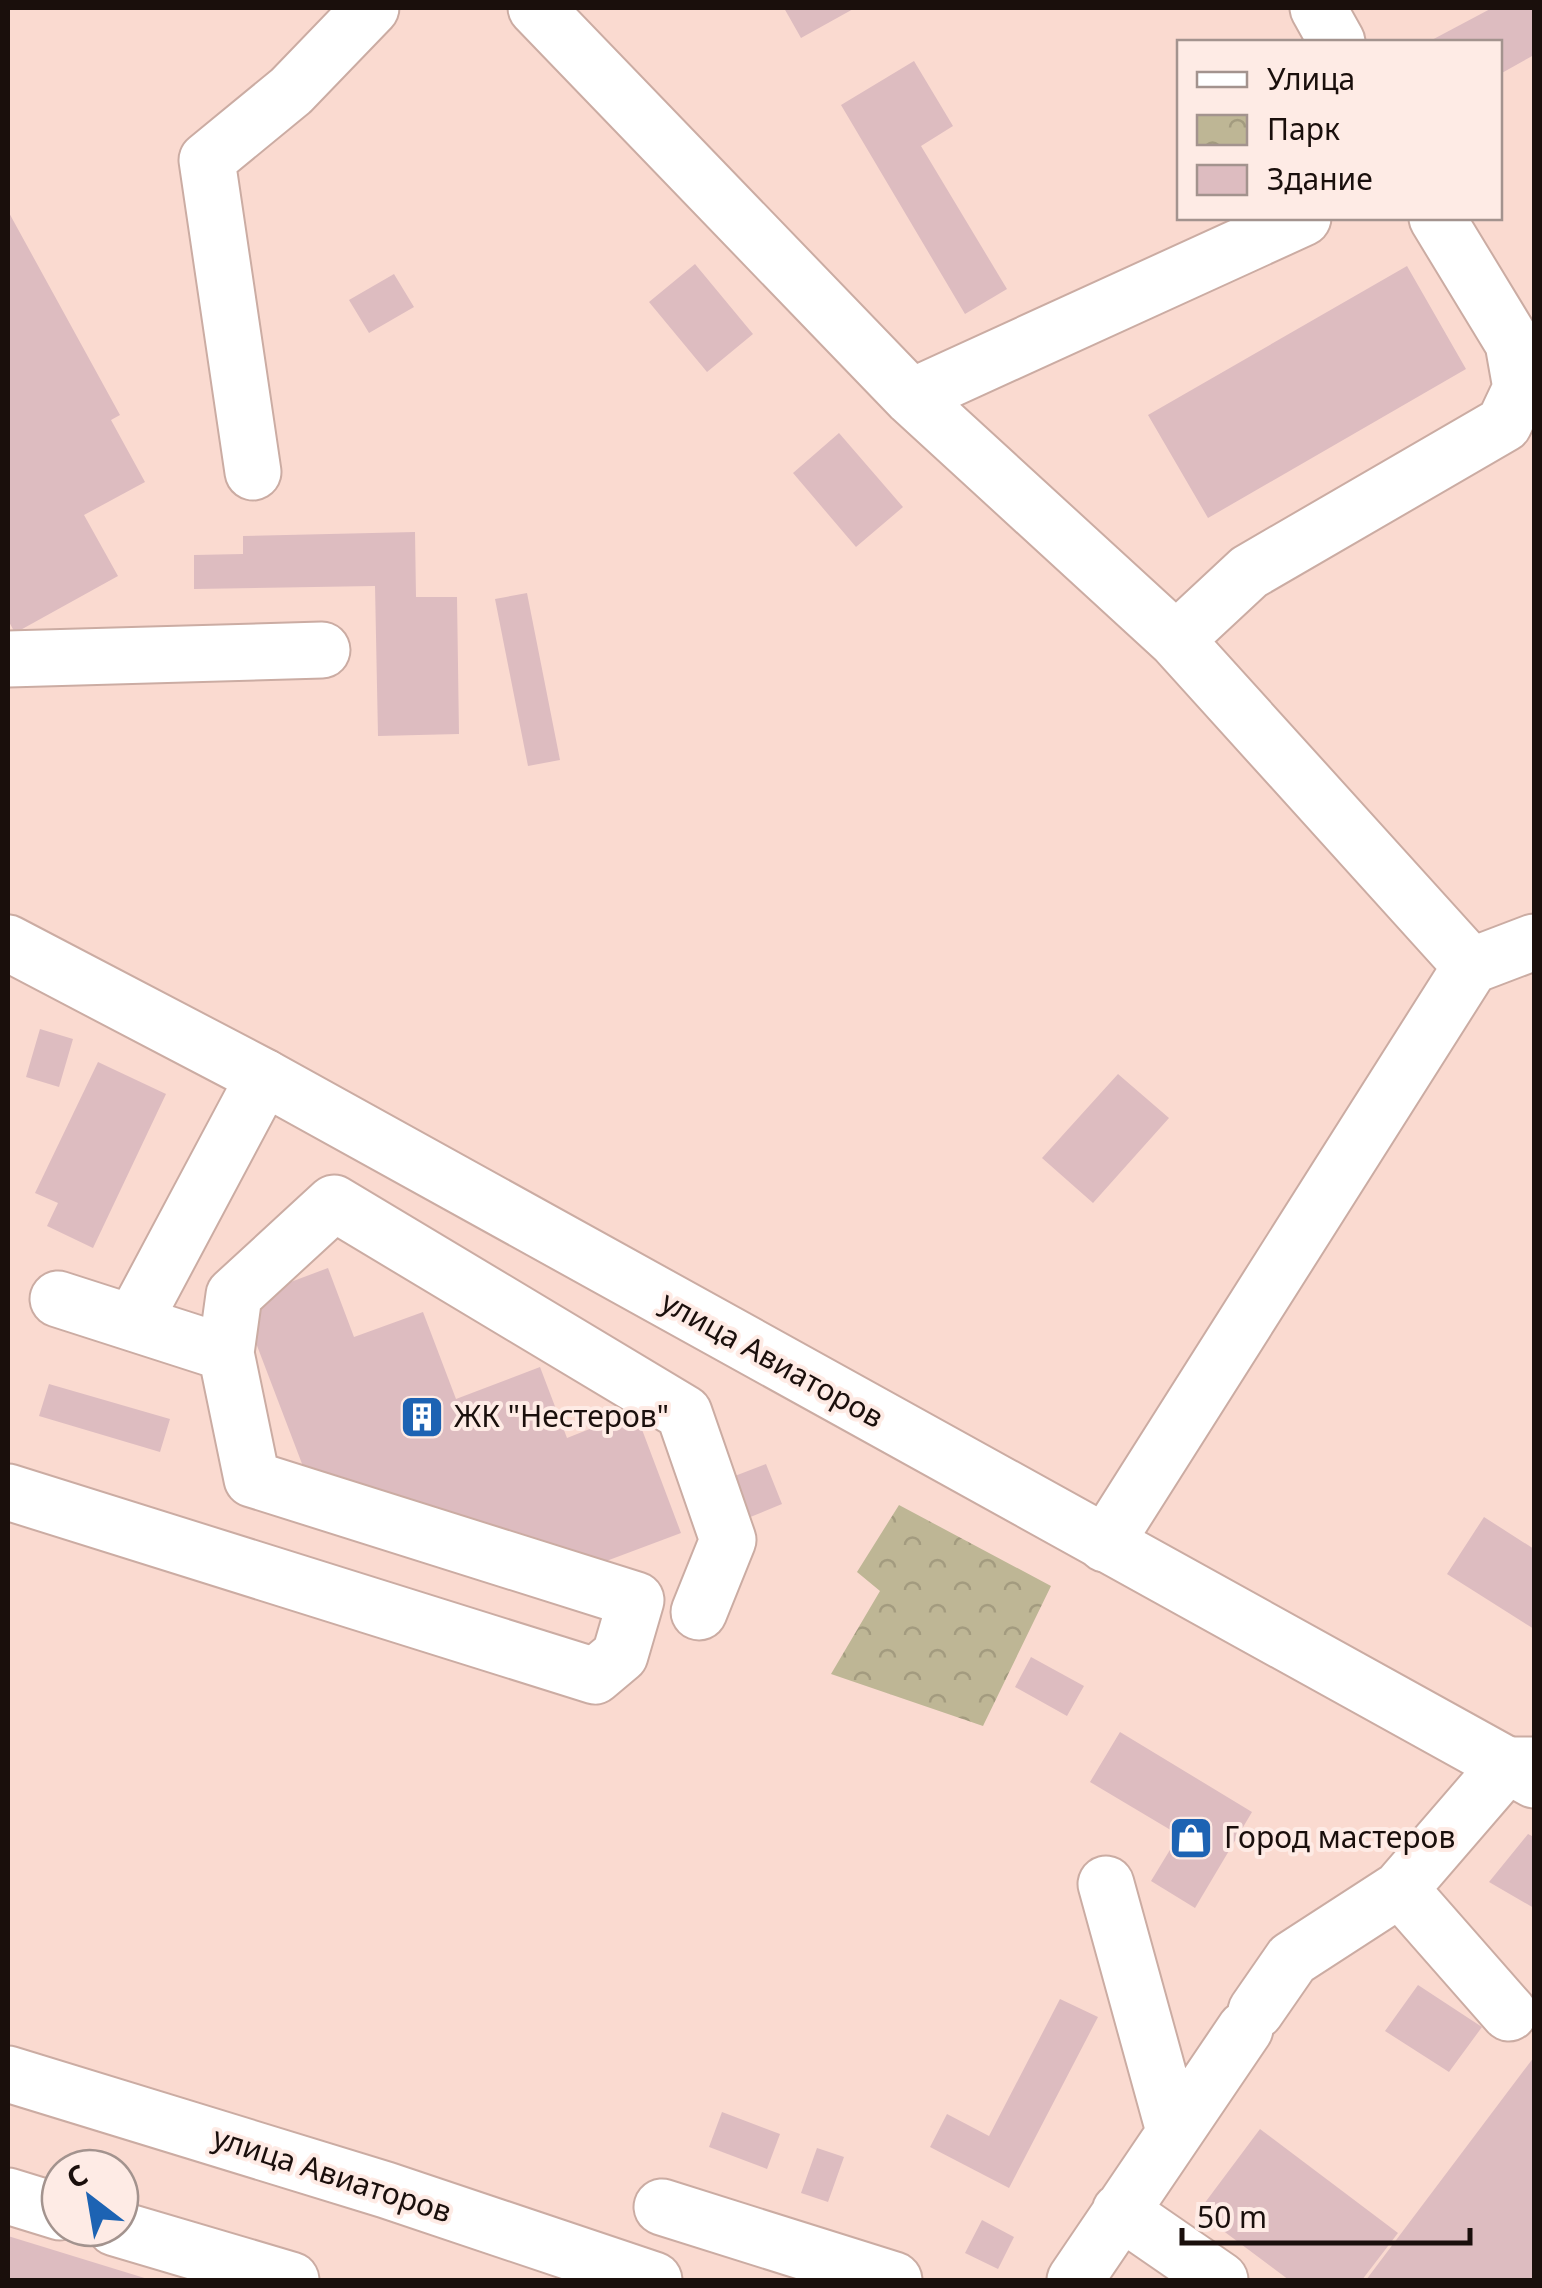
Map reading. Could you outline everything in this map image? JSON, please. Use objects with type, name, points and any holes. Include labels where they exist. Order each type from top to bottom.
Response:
[{"type":"main road","points":[[253,472],[207,160],[291,91],[371,8]]},
{"type":"main road","points":[[536,8],[911,397],[1176,640],[1471,966]]},
{"type":"main road","points":[[1318,8],[1336,40]]},
{"type":"main road","points":[[911,397],[1298,220]]},
{"type":"main road","points":[[1176,640],[1249,572],[1504,424],[1521,388],[1513,343],[1438,220]]},
{"type":"main road","points":[[8,659],[322,650]]},
{"type":"main road","points":[[1105,1544],[1471,966],[1534,942]]},
{"type":"main road","name":"улица Авиаторов","points":[[8,943],[264,1077],[1105,1544],[1525,1770]]},
{"type":"main road","points":[[133,1324],[264,1077]]},
{"type":"main road","points":[[8,1492],[595,1676],[620,1655],[636,1600],[252,1479],[226,1353],[234,1295],[334,1203],[684,1414],[728,1540],[699,1612]]},
{"type":"main road","points":[[58,1299],[226,1353]]},
{"type":"main road","points":[[254,1571],[275,1486]]},
{"type":"main road","points":[[1075,2280],[1292,1959],[1400,1889],[1525,1770]]},
{"type":"main road","points":[[1106,1884],[1174,2130]]},
{"type":"main road","points":[[1400,1889],[1510,2013]]},
{"type":"main road","name":"улица Авиаторов","points":[[8,2074],[386,2190],[654,2280]]},
{"type":"main road","points":[[8,2196],[40,2206]]},
{"type":"main road","points":[[662,2207],[894,2280]]},
{"type":"main road","points":[[1120,2211],[1220,2280]]},
{"type":"main road","points":[[140,2236],[290,2280]]},
{"type":"green space","points":[[899,1505],[1051,1586],[983,1726],[831,1674],[880,1591],[857,1572]]},
{"type":"building","points":[[784,8],[855,8],[801,38]]},
{"type":"building","points":[[1492,8],[1534,8],[1534,55],[1502,73],[1502,40],[1432,40]]},
{"type":"building","points":[[914,61],[953,126],[921,146],[1007,289],[965,314],[841,105]]},
{"type":"building","points":[[8,211],[120,415],[111,420],[145,482],[84,515],[118,576],[15,633],[8,620]]},
{"type":"building","points":[[695,264],[753,334],[707,372],[649,302]]},
{"type":"building","points":[[1407,266],[1466,369],[1208,518],[1148,415]]},
{"type":"building","points":[[394,274],[414,307],[369,333],[349,300]]},
{"type":"building","points":[[839,433],[903,507],[856,547],[793,473]]},
{"type":"building","points":[[415,532],[416,597],[457,597],[459,734],[378,736],[375,586],[194,589],[194,555],[243,554],[243,536]]},
{"type":"building","points":[[527,593],[560,760],[528,766],[495,599]]},
{"type":"building","points":[[40,1029],[73,1039],[59,1087],[26,1077]]},
{"type":"building","points":[[98,1062],[166,1094],[93,1248],[47,1226],[58,1203],[35,1193]]},
{"type":"building","points":[[1118,1074],[1169,1118],[1093,1203],[1042,1158]]},
{"type":"building","name":"ЖК \"Нестеров\"","points":[[328,1268],[354,1337],[423,1312],[456,1399],[540,1367],[567,1438],[635,1411],[681,1533],[593,1566],[590,1556],[304,1469],[240,1301]]},
{"type":"building","points":[[49,1384],[170,1419],[160,1452],[39,1416]]},
{"type":"building","points":[[766,1464],[782,1504],[743,1520],[727,1479]]},
{"type":"building","points":[[1484,1517],[1534,1549],[1534,1629],[1447,1574]]},
{"type":"building","points":[[1031,1657],[1084,1686],[1067,1716],[1015,1687]]},
{"type":"building","points":[[1120,1732],[1252,1812],[1195,1908],[1151,1881],[1179,1835],[1090,1782]]},
{"type":"building","points":[[1528,1834],[1534,1837],[1534,1908],[1489,1882]]},
{"type":"building","points":[[1418,1985],[1482,2027],[1449,2072],[1385,2031]]},
{"type":"building","points":[[1060,1999],[1098,2017],[1009,2188],[930,2147],[947,2114],[989,2136]]},
{"type":"building","points":[[1534,2057],[1534,2280],[1366,2280]]},
{"type":"building","points":[[722,2112],[780,2134],[767,2169],[709,2147]]},
{"type":"building","points":[[1260,2129],[1398,2233],[1362,2280],[1289,2280],[1198,2212]]},
{"type":"building","points":[[817,2148],[844,2157],[828,2202],[801,2193]]},
{"type":"building","points":[[982,2220],[1014,2237],[998,2269],[965,2253]]},
{"type":"building","points":[[8,2236],[151,2280],[8,2280]]},
{"type":"place","name":"ЖК \"Нестеров\"","points":[[422,1417]]},
{"type":"place","name":"Город мастеров","points":[[1191,1838]]}]
